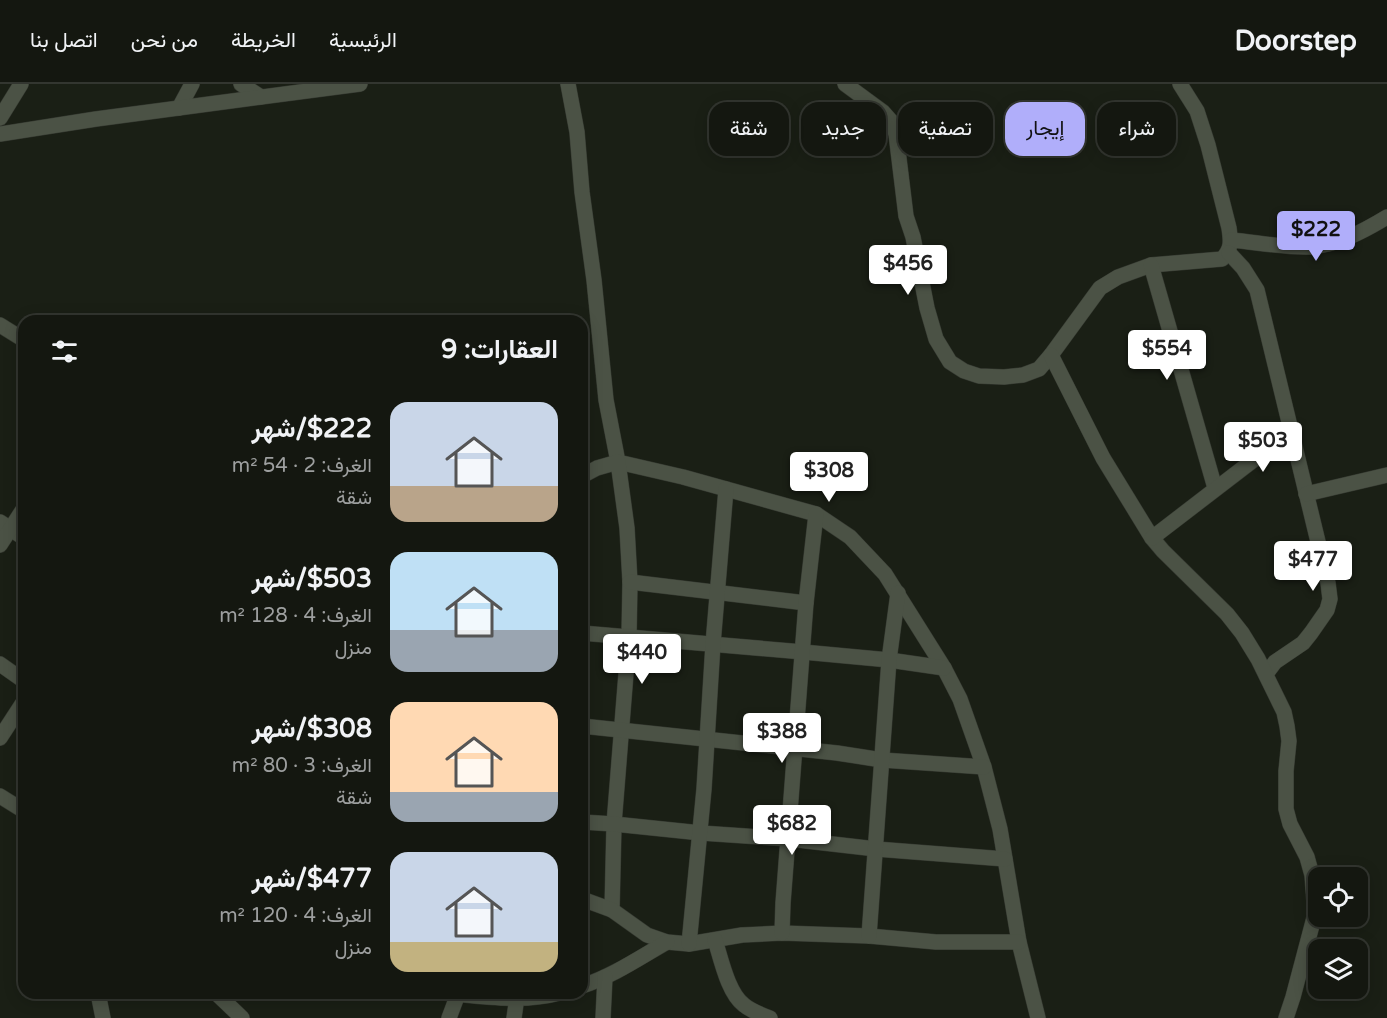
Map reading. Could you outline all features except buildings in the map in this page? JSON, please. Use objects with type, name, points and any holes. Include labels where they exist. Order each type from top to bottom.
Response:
[{"type":"street","points":[[0,118],[21,84]]},
{"type":"street","points":[[179,108],[192,84]]},
{"type":"street","points":[[241,84],[261,97]]},
{"type":"street","points":[[0,134],[360,84]]},
{"type":"street","points":[[568,84],[577,132],[606,400],[618,462],[627,528],[630,582],[629,636],[614,824],[612,910]]},
{"type":"street","points":[[845,84],[883,112],[891,121],[896,134],[906,216],[913,237],[927,308],[936,339],[950,362],[964,371],[980,376],[1004,377],[1023,375],[1038,369],[1051,355],[1100,288],[1118,277],[1151,266],[1222,259],[1230,246]]},
{"type":"street","points":[[1180,84],[1197,111],[1208,145],[1229,228],[1230,246],[1257,290],[1328,583],[1330,598],[1327,610],[1303,643],[1280,657],[1266,674]]},
{"type":"street","points":[[1230,246],[1311,247],[1347,238],[1387,217]]},
{"type":"street","points":[[1151,266],[1215,488]]},
{"type":"street","points":[[0,325],[18,336]]},
{"type":"street","points":[[1051,355],[1103,458],[1152,538],[1227,614],[1242,633],[1266,674],[1284,712],[1288,741],[1286,809],[1290,824],[1307,857],[1312,875],[1315,914],[1286,1018]]},
{"type":"street","points":[[1152,538],[1290,432]]},
{"type":"street","points":[[588,473],[618,462],[673,474],[816,514],[850,537],[885,574],[944,668],[960,699],[984,766],[1000,830],[1019,942],[1038,1018]]},
{"type":"street","points":[[1306,494],[1387,475]]},
{"type":"street","points":[[689,944],[701,833],[726,489]]},
{"type":"street","points":[[0,545],[5,526],[18,514]]},
{"type":"street","points":[[783,933],[783,903],[806,603],[816,514]]},
{"type":"street","points":[[5,526],[18,534]]},
{"type":"street","points":[[630,582],[806,603]]},
{"type":"street","points":[[869,936],[889,660],[898,593]]},
{"type":"street","points":[[588,633],[889,660],[944,668]]},
{"type":"street","points":[[0,664],[18,677]]},
{"type":"street","points":[[0,738],[18,710]]},
{"type":"street","points":[[588,727],[795,748],[882,760],[984,766]]},
{"type":"street","points":[[0,796],[18,807]]},
{"type":"street","points":[[588,822],[1005,859]]},
{"type":"street","points":[[588,901],[612,910],[647,934],[667,942],[689,944],[742,935],[783,933],[869,936],[936,942],[1019,942]]},
{"type":"street","points":[[715,940],[737,998],[744,1006],[770,1018]]},
{"type":"street","points":[[588,984],[634,962],[667,942]]},
{"type":"street","points":[[603,1018],[605,977]]},
{"type":"street","points":[[99,999],[103,1018]]},
{"type":"street","points":[[222,999],[242,1018]]},
{"type":"street","points":[[449,1018],[451,999]]},
{"type":"street","points":[[514,1018],[517,999]]}]
